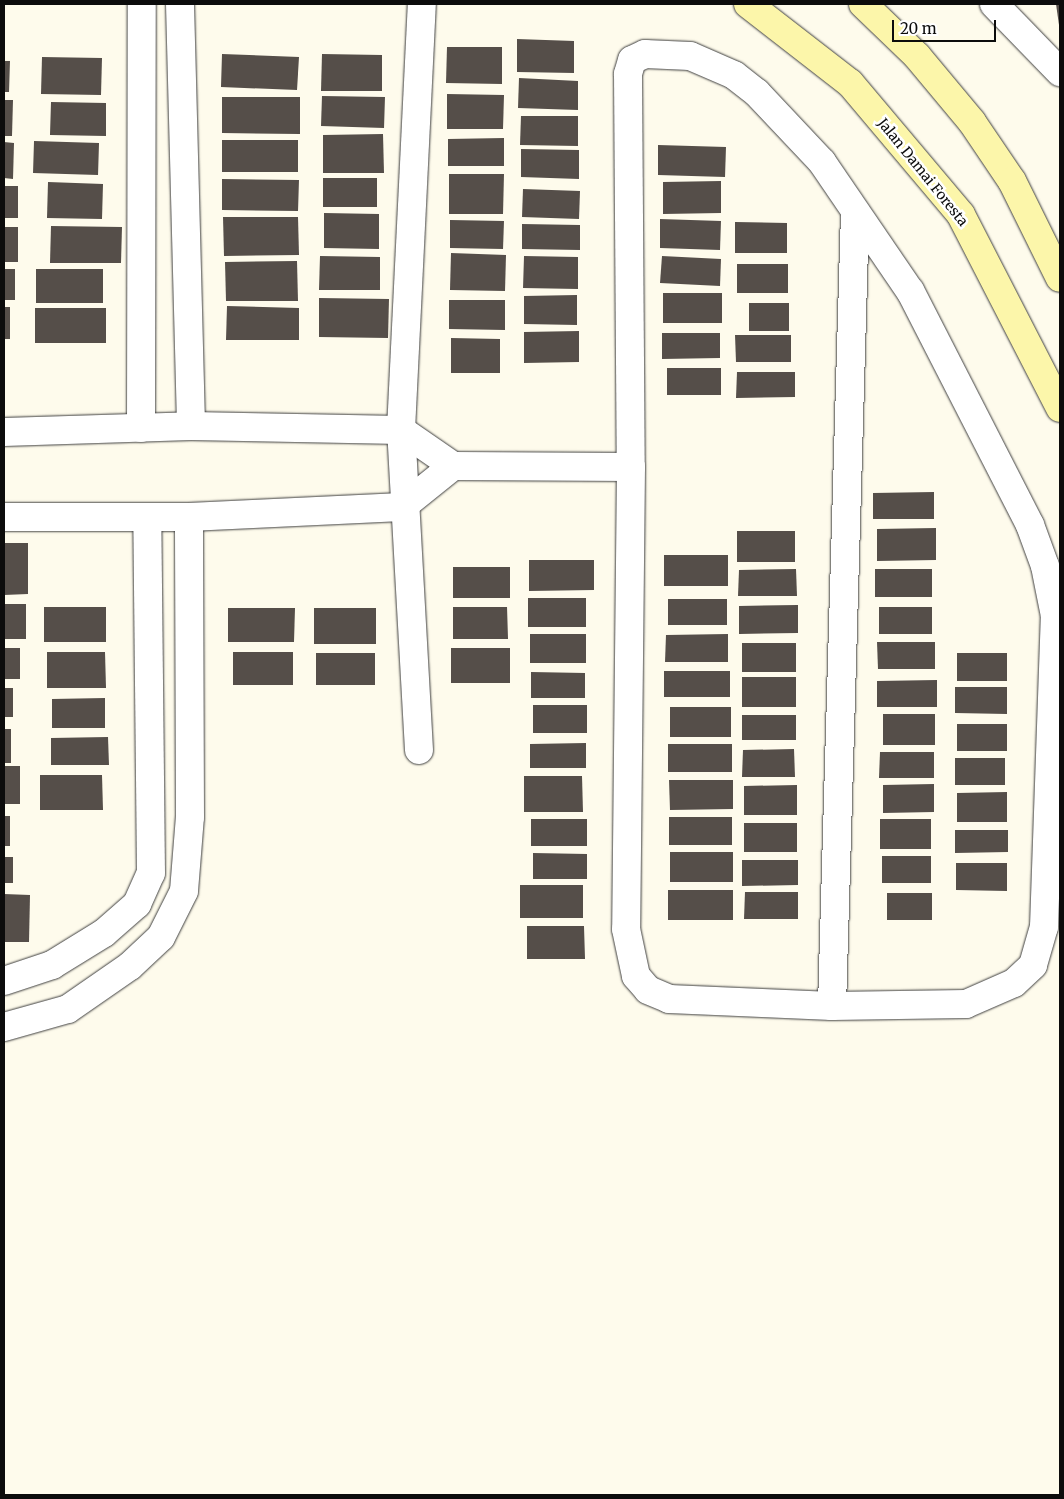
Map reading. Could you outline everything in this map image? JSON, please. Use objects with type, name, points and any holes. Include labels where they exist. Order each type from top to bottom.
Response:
[{"type":"main road","name":"Jalan Damai Foresta","points":[[748,4],[850,82],[961,215],[1060,408]]},
{"type":"main road","points":[[863,4],[917,56],[972,122],[1012,181],[1060,278]]},
{"type":"street","points":[[141,428],[142,4]]},
{"type":"street","points":[[180,4],[191,426]]},
{"type":"street","points":[[419,750],[402,507],[401,430],[422,4]]},
{"type":"street","points":[[994,4],[1060,72]]},
{"type":"street","points":[[645,54],[690,56],[734,75],[757,94],[822,162],[910,291],[1030,525],[1046,566],[1056,616],[1044,927],[1033,966],[1014,983],[966,1004],[832,1006],[668,999],[648,990],[636,976],[626,929],[631,467],[628,74],[632,60],[645,54]]},
{"type":"street","points":[[832,1006],[855,213]]},
{"type":"street","points":[[4,432],[191,426],[401,430],[453,466],[631,467]]},
{"type":"street","points":[[4,517],[189,517],[402,507],[453,466]]},
{"type":"street","points":[[4,1028],[68,1009],[130,966],[162,937],[184,891],[188,866],[189,517]]},
{"type":"street","points":[[4,981],[52,965],[124,917],[145,890],[154,857],[147,518]]},
{"type":"street","points":[[154,857],[188,866]]},
{"type":"building","points":[[1056,4],[1060,4],[1060,25],[1059,25]]},
{"type":"building","points":[[517,39],[574,41],[574,73],[517,72]]},
{"type":"building","points":[[447,47],[502,47],[502,84],[446,83]]},
{"type":"building","points":[[222,54],[299,57],[297,90],[221,87]]},
{"type":"building","points":[[322,54],[382,55],[382,91],[321,91]]},
{"type":"building","points":[[42,57],[102,58],[101,95],[41,94]]},
{"type":"building","points":[[4,61],[10,61],[9,92],[4,92]]},
{"type":"building","points":[[519,78],[578,81],[578,110],[518,108]]},
{"type":"building","points":[[447,94],[504,95],[503,129],[447,129]]},
{"type":"building","points":[[322,96],[385,97],[384,128],[321,126]]},
{"type":"building","points":[[222,97],[300,97],[300,134],[222,133]]},
{"type":"building","points":[[4,100],[13,100],[12,136],[4,136]]},
{"type":"building","points":[[51,102],[106,103],[106,136],[50,135]]},
{"type":"building","points":[[521,116],[578,116],[578,146],[520,145]]},
{"type":"building","points":[[383,134],[384,173],[323,173],[323,135]]},
{"type":"building","points":[[504,138],[504,166],[448,166],[448,139]]},
{"type":"building","points":[[222,140],[298,140],[298,172],[222,172]]},
{"type":"building","points":[[34,141],[99,143],[98,175],[33,173]]},
{"type":"building","points":[[4,142],[14,143],[13,179],[4,178]]},
{"type":"building","points":[[658,145],[726,147],[725,177],[658,175]]},
{"type":"building","points":[[521,149],[579,150],[579,179],[521,177]]},
{"type":"building","points":[[449,174],[504,174],[503,214],[449,214]]},
{"type":"building","points":[[323,178],[377,178],[377,207],[323,207]]},
{"type":"building","points":[[222,179],[299,180],[298,211],[222,210]]},
{"type":"building","points":[[721,181],[721,213],[663,214],[663,182]]},
{"type":"building","points":[[48,182],[103,184],[102,219],[47,218]]},
{"type":"building","points":[[4,186],[18,186],[18,218],[4,218]]},
{"type":"building","points":[[523,189],[580,191],[579,219],[522,217]]},
{"type":"building","points":[[324,213],[379,214],[379,249],[324,248]]},
{"type":"building","points":[[223,217],[298,217],[299,255],[224,256]]},
{"type":"building","points":[[660,219],[721,221],[720,250],[660,248]]},
{"type":"building","points":[[450,220],[504,221],[503,249],[450,248]]},
{"type":"building","points":[[735,222],[787,223],[787,253],[735,253]]},
{"type":"building","points":[[522,224],[580,225],[580,250],[522,249]]},
{"type":"building","points":[[51,226],[122,227],[121,263],[50,263]]},
{"type":"building","points":[[4,227],[18,227],[18,262],[4,262]]},
{"type":"building","points":[[451,253],[506,255],[505,291],[450,290]]},
{"type":"building","points":[[320,256],[380,257],[380,290],[319,290]]},
{"type":"building","points":[[524,256],[578,257],[578,289],[523,288]]},
{"type":"building","points":[[662,256],[721,259],[720,286],[660,283]]},
{"type":"building","points":[[297,261],[298,301],[226,301],[225,262]]},
{"type":"building","points":[[737,264],[788,264],[788,293],[737,293]]},
{"type":"building","points":[[4,269],[15,269],[15,300],[4,300]]},
{"type":"building","points":[[36,269],[103,269],[103,303],[36,303]]},
{"type":"building","points":[[663,293],[722,293],[722,323],[663,323]]},
{"type":"building","points":[[577,295],[577,325],[524,324],[524,296]]},
{"type":"building","points":[[319,298],[389,299],[388,338],[319,337]]},
{"type":"building","points":[[449,300],[505,300],[505,330],[449,329]]},
{"type":"building","points":[[749,303],[789,303],[789,331],[749,331]]},
{"type":"building","points":[[227,306],[299,308],[299,340],[226,340]]},
{"type":"building","points":[[4,307],[10,307],[10,339],[4,339]]},
{"type":"building","points":[[35,308],[106,308],[106,343],[35,343]]},
{"type":"building","points":[[579,331],[579,362],[524,363],[524,332]]},
{"type":"building","points":[[662,333],[720,333],[720,358],[662,359]]},
{"type":"building","points":[[735,335],[791,335],[791,362],[736,362]]},
{"type":"building","points":[[451,338],[500,339],[500,373],[451,373]]},
{"type":"building","points":[[667,368],[721,368],[721,395],[667,395]]},
{"type":"building","points":[[737,372],[795,372],[795,397],[736,398]]},
{"type":"building","points":[[934,492],[934,519],[873,519],[873,493]]},
{"type":"building","points":[[936,528],[936,560],[877,561],[877,529]]},
{"type":"building","points":[[737,531],[795,531],[795,562],[737,562]]},
{"type":"building","points":[[4,543],[28,543],[28,594],[4,595]]},
{"type":"building","points":[[664,555],[728,555],[728,586],[664,586]]},
{"type":"building","points":[[529,560],[594,560],[594,590],[529,591]]},
{"type":"building","points":[[453,567],[510,567],[510,598],[453,598]]},
{"type":"building","points":[[796,569],[797,596],[738,596],[739,570]]},
{"type":"building","points":[[875,569],[932,569],[932,597],[875,597]]},
{"type":"building","points":[[528,598],[586,598],[586,627],[528,627]]},
{"type":"building","points":[[668,599],[727,599],[727,625],[668,625]]},
{"type":"building","points":[[4,604],[26,604],[26,639],[4,639]]},
{"type":"building","points":[[798,605],[798,633],[739,634],[739,606]]},
{"type":"building","points":[[44,607],[106,607],[106,642],[44,642]]},
{"type":"building","points":[[453,607],[507,607],[508,639],[453,639]]},
{"type":"building","points":[[879,607],[932,607],[932,634],[879,634]]},
{"type":"building","points":[[228,608],[295,608],[294,642],[228,642]]},
{"type":"building","points":[[314,608],[376,608],[376,644],[314,644]]},
{"type":"building","points":[[530,634],[586,634],[586,663],[530,663]]},
{"type":"building","points":[[728,634],[728,662],[665,662],[666,635]]},
{"type":"building","points":[[877,642],[935,642],[935,669],[878,669]]},
{"type":"building","points":[[742,643],[796,643],[796,672],[742,672]]},
{"type":"building","points":[[4,648],[20,648],[20,679],[4,679]]},
{"type":"building","points":[[451,648],[510,648],[510,683],[451,683]]},
{"type":"building","points":[[47,652],[105,652],[106,688],[47,688]]},
{"type":"building","points":[[233,652],[293,652],[293,685],[233,685]]},
{"type":"building","points":[[316,653],[375,653],[375,685],[316,685]]},
{"type":"building","points":[[957,653],[1007,653],[1007,681],[957,681]]},
{"type":"building","points":[[664,671],[730,671],[730,697],[664,697]]},
{"type":"building","points":[[531,672],[585,673],[585,698],[531,698]]},
{"type":"building","points":[[742,677],[796,677],[796,707],[742,707]]},
{"type":"building","points":[[937,680],[937,707],[877,707],[877,681]]},
{"type":"building","points":[[955,687],[1007,687],[1007,714],[955,713]]},
{"type":"building","points":[[4,688],[13,688],[13,717],[4,717]]},
{"type":"building","points":[[105,698],[105,728],[52,728],[52,699]]},
{"type":"building","points":[[533,705],[587,705],[587,733],[533,733]]},
{"type":"building","points":[[670,707],[731,707],[731,737],[670,737]]},
{"type":"building","points":[[883,714],[935,714],[935,745],[883,745]]},
{"type":"building","points":[[742,715],[796,715],[796,740],[742,740]]},
{"type":"building","points":[[957,724],[1007,724],[1007,751],[957,751]]},
{"type":"building","points":[[4,729],[11,729],[11,763],[4,763]]},
{"type":"building","points":[[108,737],[109,765],[51,765],[51,738]]},
{"type":"building","points":[[586,743],[586,768],[530,768],[530,744]]},
{"type":"building","points":[[668,744],[732,744],[732,772],[668,772]]},
{"type":"building","points":[[794,749],[795,777],[742,777],[743,750]]},
{"type":"building","points":[[880,752],[934,752],[934,778],[879,778]]},
{"type":"building","points":[[955,758],[1005,758],[1005,785],[955,785]]},
{"type":"building","points":[[4,766],[20,766],[20,804],[4,804]]},
{"type":"building","points":[[40,775],[102,775],[103,810],[40,810]]},
{"type":"building","points":[[524,776],[582,776],[583,812],[524,812]]},
{"type":"building","points":[[669,780],[733,780],[733,809],[670,810]]},
{"type":"building","points":[[934,784],[934,812],[883,813],[883,785]]},
{"type":"building","points":[[797,785],[797,815],[744,815],[744,786]]},
{"type":"building","points":[[1007,792],[1007,822],[957,822],[957,793]]},
{"type":"building","points":[[4,816],[10,816],[10,846],[4,846]]},
{"type":"building","points":[[669,817],[732,817],[732,845],[669,845]]},
{"type":"building","points":[[531,819],[587,819],[587,846],[531,846]]},
{"type":"building","points":[[880,819],[931,819],[931,849],[880,849]]},
{"type":"building","points":[[744,823],[797,823],[797,852],[744,852]]},
{"type":"building","points":[[955,830],[1008,830],[1008,852],[955,853]]},
{"type":"building","points":[[670,852],[733,852],[733,882],[670,882]]},
{"type":"building","points":[[533,853],[587,854],[587,879],[533,879]]},
{"type":"building","points":[[882,856],[931,856],[931,883],[882,883]]},
{"type":"building","points":[[4,857],[13,857],[13,883],[4,883]]},
{"type":"building","points":[[742,860],[798,860],[798,885],[742,886]]},
{"type":"building","points":[[956,863],[1007,863],[1007,891],[956,890]]},
{"type":"building","points":[[520,885],[583,885],[583,918],[520,918]]},
{"type":"building","points":[[668,890],[733,890],[733,920],[668,920]]},
{"type":"building","points":[[745,892],[798,892],[798,919],[744,919]]},
{"type":"building","points":[[887,893],[932,893],[932,920],[887,920]]},
{"type":"building","points":[[4,894],[30,895],[29,942],[4,942]]},
{"type":"building","points":[[527,926],[584,926],[585,959],[527,959]]}]
